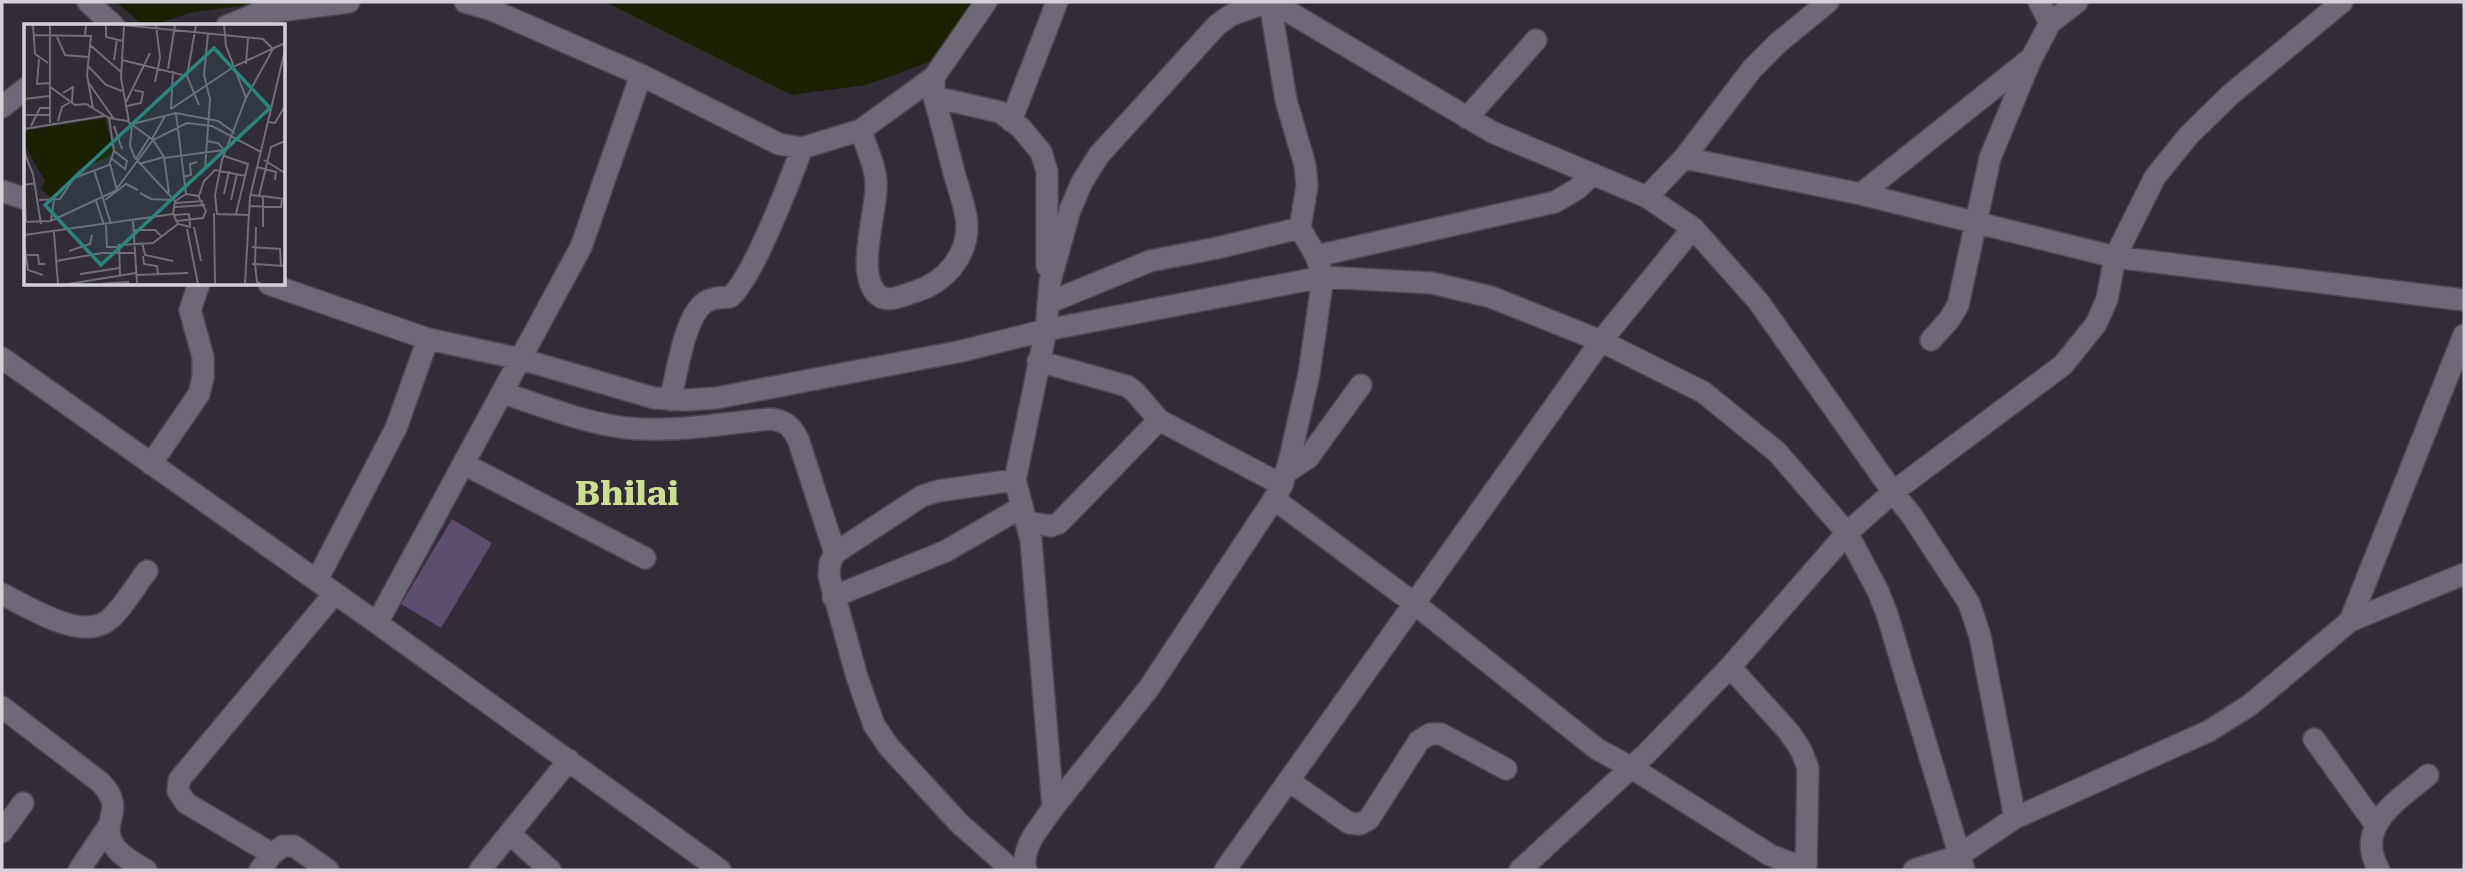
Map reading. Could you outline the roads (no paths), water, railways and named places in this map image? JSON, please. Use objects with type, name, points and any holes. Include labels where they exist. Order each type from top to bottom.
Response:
[{"type":"street","points":[[88,2],[109,24]]},
{"type":"street","points":[[232,24],[256,14],[349,2]]},
{"type":"street","points":[[465,2],[492,10],[641,75],[779,144],[802,148],[861,130],[934,87],[986,2]]},
{"type":"street","points":[[1011,121],[1057,2]]},
{"type":"street","points":[[1270,2],[1286,100],[1305,164],[1307,186],[1300,229],[1316,256],[1323,277],[1309,373],[1280,486]]},
{"type":"street","points":[[1053,808],[1031,540],[1015,480],[1046,330],[1050,281],[1070,210],[1099,155],[1216,26],[1231,15],[1270,2],[1492,132],[1647,197],[1693,228],[1758,301],[1912,516],[1969,603],[1980,636],[2015,818]]},
{"type":"street","points":[[1647,197],[1684,158],[1752,69],[1778,43],[1828,2]]},
{"type":"street","points":[[2039,2],[2050,23]]},
{"type":"street","points":[[1931,340],[1958,304],[1978,223],[1990,158],[2031,59],[2050,23],[2077,2]]},
{"type":"street","points":[[1520,870],[1632,768],[1730,667],[1847,533],[1893,492],[2063,365],[2096,324],[2107,299],[2115,257],[2155,177],[2189,135],[2230,95],[2342,2]]},
{"type":"street","points":[[1467,118],[1536,40]]},
{"type":"street","points":[[1861,194],[2031,59]]},
{"type":"street","points":[[377,622],[582,247],[641,75]]},
{"type":"street","points":[[934,87],[1000,112],[1021,128],[1041,152],[1047,171],[1047,254],[1050,281]]},
{"type":"street","points":[[861,130],[876,174],[868,247],[869,279],[875,292],[890,300],[939,281],[952,268],[962,251],[966,218],[934,87]]},
{"type":"street","points":[[2,107],[24,90]]},
{"type":"street","points":[[670,400],[691,319],[703,303],[730,296],[743,283],[787,188],[802,148]]},
{"type":"street","points":[[1684,158],[1861,194],[2115,257],[2464,300]]},
{"type":"street","points":[[1316,256],[1555,202],[1577,189],[1593,174]]},
{"type":"street","points":[[2,191],[24,199]]},
{"type":"street","points":[[1225,870],[1601,341],[1693,228]]},
{"type":"street","points":[[1048,303],[1150,261],[1300,229]]},
{"type":"street","points":[[271,285],[428,339],[522,359],[654,398],[670,400],[716,398],[962,351],[1046,330],[1323,277],[1432,283],[1491,297],[1601,341],[1703,392],[1777,453],[1847,533],[1878,591],[1887,614],[1961,863]]},
{"type":"street","points":[[151,464],[199,394],[202,357],[190,310],[199,285]]},
{"type":"street","points":[[2350,621],[2464,335]]},
{"type":"street","points":[[317,580],[396,428],[428,339]]},
{"type":"street","points":[[2,358],[377,622],[720,870]]},
{"type":"street","points":[[1038,361],[1127,386],[1158,420],[1280,486],[1415,604],[1561,723],[1597,749],[1770,855],[1806,870],[1808,768],[1801,750],[1789,732],[1730,667]]},
{"type":"street","points":[[1015,480],[938,491],[922,496],[835,553],[830,563],[829,576],[864,702],[874,725],[890,747],[959,823],[1012,869],[1024,862],[1029,843],[1053,808],[1149,688],[1280,486],[1308,458],[1361,385]]},
{"type":"street","points":[[503,393],[595,422],[627,428],[655,429],[771,419],[783,421],[791,427],[798,439],[835,553]]},
{"type":"street","points":[[833,597],[946,551],[1024,514],[1051,526],[1059,523],[1158,420]]},
{"type":"street","points":[[464,464],[645,558]]},
{"type":"street","points":[[2,594],[70,626],[90,628],[111,618],[147,571]]},
{"type":"street","points":[[1914,870],[1961,863],[2015,818],[2210,731],[2250,705],[2350,621],[2464,574]]},
{"type":"street","points":[[328,870],[294,846],[283,846],[266,862],[186,803],[178,791],[179,780],[335,593]]},
{"type":"street","points":[[2,707],[110,792],[114,807],[108,827],[79,870]]},
{"type":"street","points":[[1289,781],[1349,823],[1360,824],[1369,819],[1378,807],[1419,741],[1430,734],[1441,734],[1506,769]]},
{"type":"street","points":[[2314,739],[2375,824]]},
{"type":"street","points":[[480,870],[569,760]]},
{"type":"street","points":[[2379,870],[2373,861],[2370,847],[2375,824],[2428,775]]},
{"type":"street","points":[[2,832],[23,803]]},
{"type":"street","points":[[108,827],[115,849],[146,870]]},
{"type":"street","points":[[510,834],[550,870]]},
{"type":"district","name":"Bhilai","points":[[627,493]]}]
